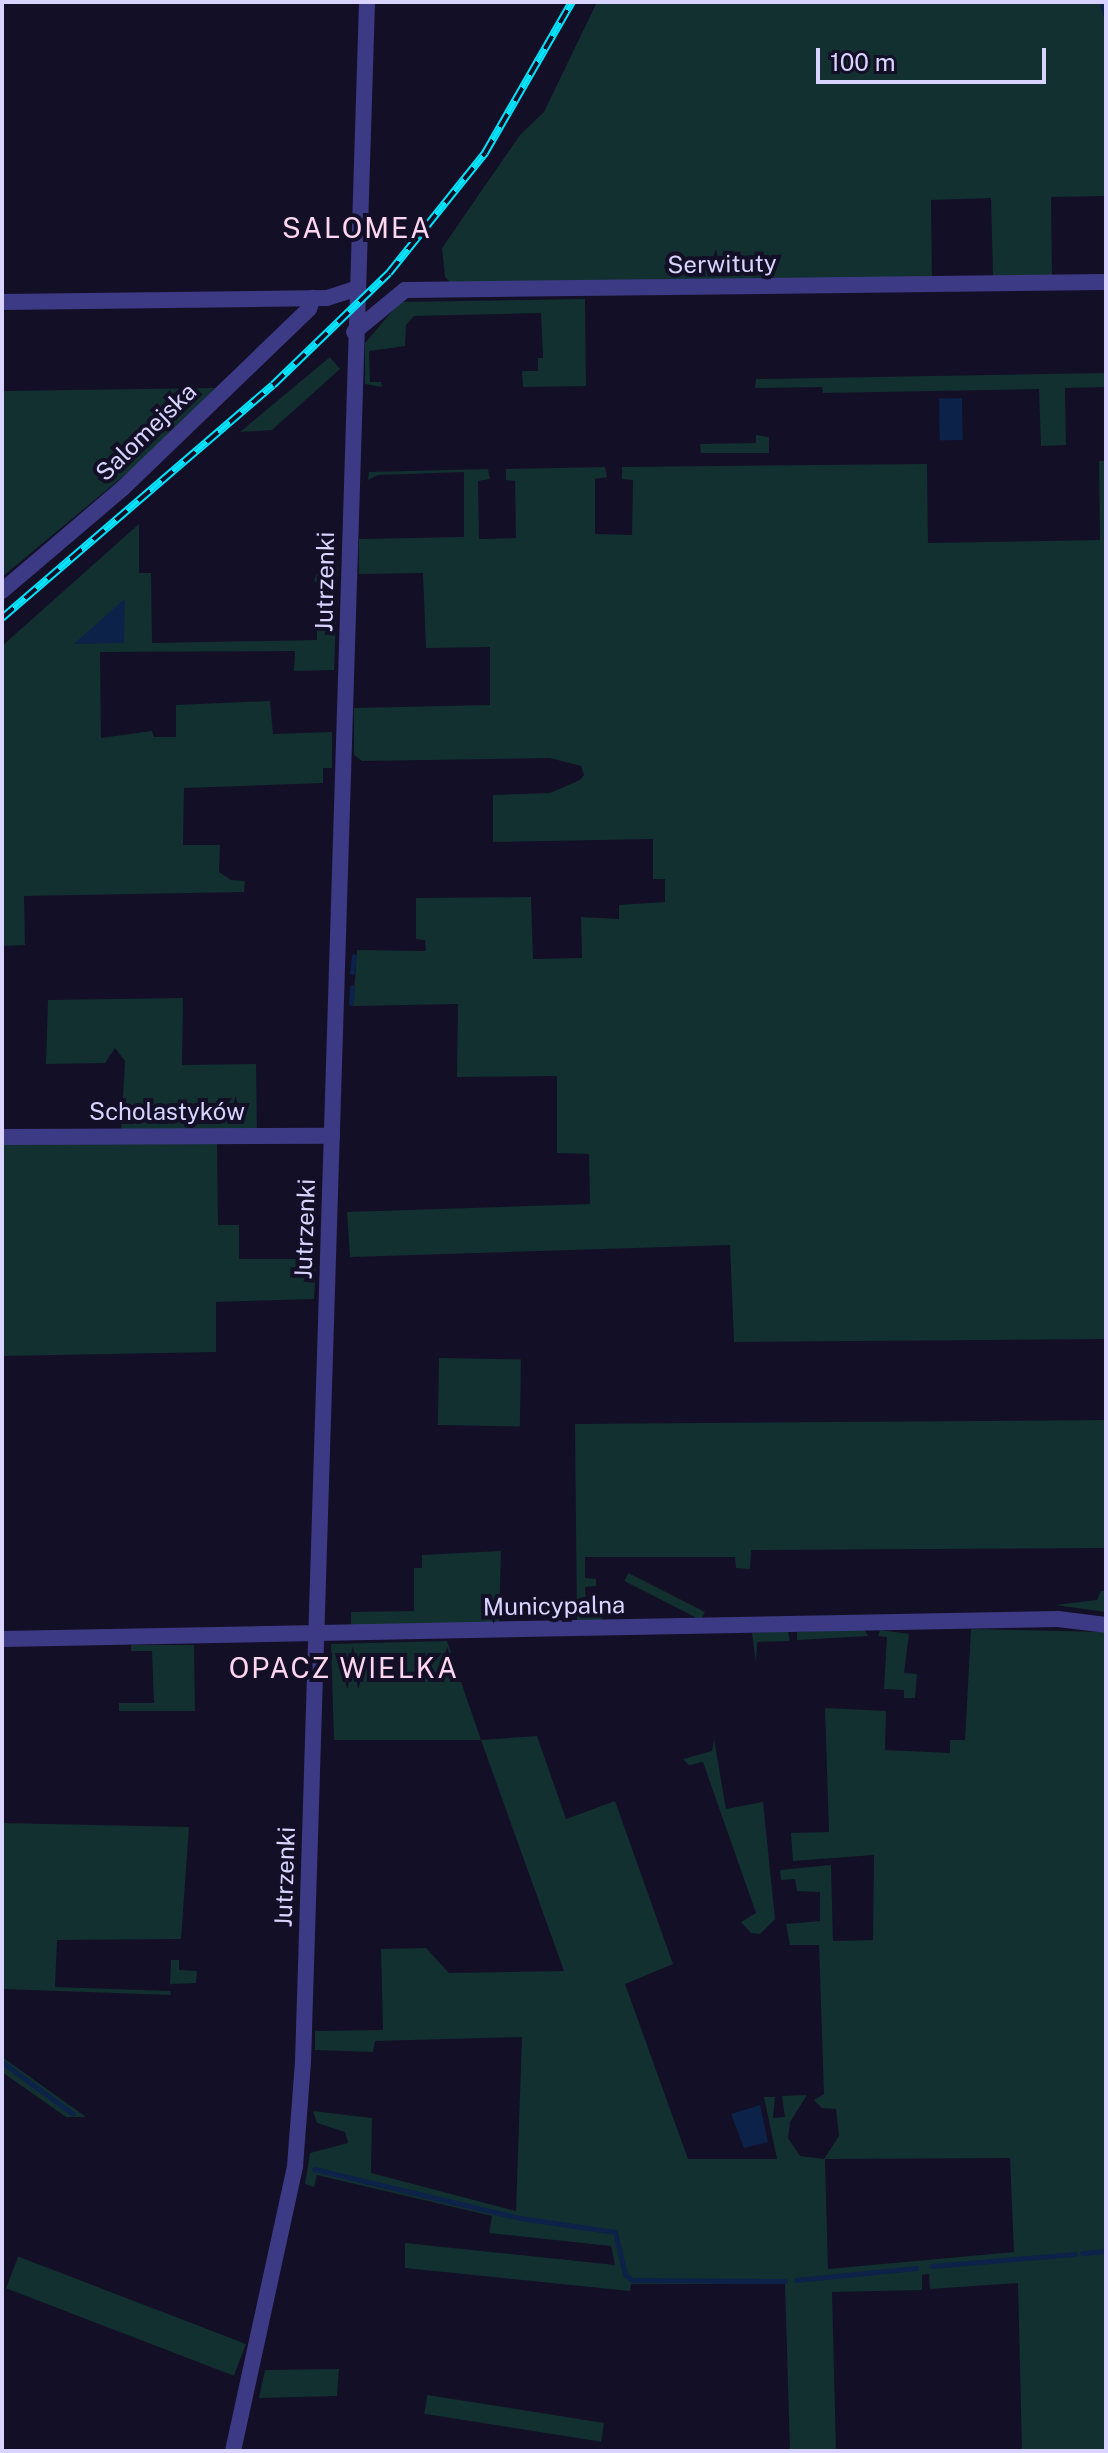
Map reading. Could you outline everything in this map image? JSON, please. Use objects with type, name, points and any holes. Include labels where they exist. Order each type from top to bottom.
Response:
[{"type":"street","name":"Jutrzenki","points":[[233,2451],[299,2134],[317,1635],[355,289],[367,2]]},
{"type":"street","name":"Serwituty","points":[[354,332],[405,290],[1106,282]]},
{"type":"street","points":[[2,302],[313,298],[355,289]]},
{"type":"street","name":"Salomejska","points":[[2,591],[123,488],[309,309],[313,298]]},
{"type":"street","name":"Scholastyków","points":[[2,1137],[332,1136]]},
{"type":"street","name":"Municypalna","points":[[2,1639],[1042,1619],[1106,1625]]},
{"type":"green space","points":[[597,2],[1106,2],[1106,196],[1051,197],[1052,276],[993,276],[991,198],[931,200],[932,277],[452,284],[445,277],[442,248],[520,135],[544,112]]},
{"type":"green space","points":[[585,299],[586,386],[523,387],[522,371],[538,371],[538,358],[543,358],[541,313],[414,316],[406,325],[405,346],[369,351],[370,382],[381,382],[382,387],[365,384],[365,343],[400,302]]},
{"type":"green space","points":[[330,357],[340,369],[272,430],[240,432]]},
{"type":"green space","points":[[1106,373],[1106,387],[1065,388],[1066,445],[1041,446],[1039,389],[823,393],[822,387],[755,388],[756,379]]},
{"type":"green space","points":[[215,388],[156,449],[2,577],[2,391]]},
{"type":"green space","points":[[756,435],[769,437],[769,453],[701,453],[700,444],[756,443]]},
{"type":"green space","points":[[1099,461],[1106,461],[1106,1339],[734,1342],[730,1245],[350,1257],[347,1212],[590,1204],[589,1154],[557,1153],[557,1076],[457,1077],[458,1004],[353,1006],[357,950],[426,951],[425,940],[416,939],[416,898],[531,897],[533,959],[582,958],[581,917],[619,919],[619,905],[665,902],[665,879],[653,879],[653,839],[493,842],[493,795],[550,793],[580,780],[584,775],[581,766],[550,758],[362,761],[354,755],[354,708],[490,705],[490,647],[426,648],[423,573],[359,574],[359,539],[464,537],[464,472],[378,475],[368,480],[369,472],[488,469],[490,479],[478,481],[479,539],[516,538],[515,481],[506,480],[506,469],[605,467],[607,477],[595,479],[595,534],[632,535],[633,480],[622,479],[622,467],[927,464],[928,543],[1100,540]]},
{"type":"green space","points":[[139,524],[139,573],[151,573],[152,643],[317,640],[317,593],[322,588],[314,580],[322,562],[338,561],[334,670],[294,671],[295,651],[100,652],[101,738],[152,731],[154,737],[176,737],[176,705],[270,701],[273,734],[332,732],[332,768],[323,768],[323,783],[184,788],[183,845],[220,845],[219,872],[231,880],[245,881],[244,892],[24,896],[25,945],[2,946],[2,646]]},
{"type":"green space","points":[[183,998],[182,1065],[256,1064],[257,1132],[121,1132],[125,1061],[115,1048],[105,1063],[46,1064],[48,1000]]},
{"type":"green space","points":[[217,1139],[218,1225],[239,1225],[239,1259],[316,1259],[314,1299],[216,1302],[216,1352],[2,1356],[2,1142]]},
{"type":"green space","points":[[439,1358],[521,1359],[520,1426],[438,1425]]},
{"type":"green space","points":[[1106,1420],[1106,1548],[751,1550],[750,1569],[736,1568],[735,1557],[585,1557],[585,1578],[596,1579],[596,1586],[585,1587],[586,1608],[605,1614],[600,1623],[577,1624],[575,1424]]},
{"type":"green space","points":[[501,1551],[499,1624],[351,1626],[351,1612],[414,1611],[414,1568],[422,1568],[422,1555]]},
{"type":"green space","points":[[628,1573],[705,1612],[701,1620],[624,1581]]},
{"type":"green space","points":[[1101,1591],[1106,1591],[1106,1612],[1055,1605],[1097,1600]]},
{"type":"green space","points":[[864,1629],[868,1636],[797,1640],[797,1632]]},
{"type":"green space","points":[[971,1629],[1106,1632],[1106,2451],[1022,2451],[1018,2283],[930,2289],[929,2274],[922,2275],[922,2290],[832,2292],[836,2451],[790,2451],[785,2284],[631,2284],[630,2291],[405,2268],[405,2243],[615,2265],[611,2246],[489,2233],[492,2216],[317,2175],[314,2187],[305,2184],[310,2153],[348,2143],[345,2132],[317,2123],[313,2111],[372,2118],[371,2173],[516,2211],[522,2037],[375,2041],[373,2052],[315,2050],[315,2031],[383,2030],[381,1949],[426,1948],[449,1973],[564,1971],[481,1740],[537,1736],[566,1819],[615,1801],[673,1964],[625,1984],[688,2159],[777,2159],[764,2097],[775,2097],[773,2118],[785,2117],[782,2096],[807,2095],[790,2122],[788,2138],[800,2156],[824,2159],[839,2136],[836,2109],[822,2108],[814,2100],[824,2094],[819,1945],[790,1945],[786,1924],[820,1921],[820,1892],[797,1891],[795,1879],[781,1880],[780,1870],[831,1865],[833,1941],[873,1940],[874,1855],[793,1861],[791,1833],[829,1832],[825,1708],[886,1711],[885,1750],[950,1753],[950,1740],[965,1740]],"holes":[[[1010,2158],[1014,2252],[828,2269],[825,2159]]]},
{"type":"green space","points":[[880,1630],[909,1634],[904,1673],[917,1674],[915,1698],[904,1698],[904,1690],[884,1689],[887,1637],[878,1636]]},
{"type":"green space","points":[[788,1631],[790,1641],[757,1642],[756,1663],[752,1633]]},
{"type":"green space","points":[[447,1641],[481,1740],[334,1740],[331,1644]]},
{"type":"green space","points":[[131,1645],[194,1645],[195,1711],[119,1711],[119,1703],[154,1703],[152,1651],[131,1651]]},
{"type":"green space","points":[[714,1739],[726,1809],[763,1802],[775,1919],[760,1934],[751,1933],[741,1922],[756,1913],[703,1762],[689,1765],[683,1759],[712,1751]]},
{"type":"green space","points":[[2,1823],[189,1827],[181,1939],[57,1940],[55,1987],[170,1991],[171,1995],[2,1989]]},
{"type":"green space","points":[[171,1960],[179,1960],[179,1970],[197,1971],[196,1983],[170,1984]]},
{"type":"green space","points":[[2,2057],[86,2117],[66,2117],[2,2072]]},
{"type":"green space","points":[[18,2257],[246,2344],[234,2376],[6,2288]]},
{"type":"green space","points":[[339,2369],[337,2396],[259,2398],[265,2370]]},
{"type":"green space","points":[[427,2395],[604,2423],[601,2442],[424,2414]]},
{"type":"water","points":[[939,398],[962,398],[963,440],[940,440]]},
{"type":"water","points":[[125,600],[124,643],[74,644],[122,601]]},
{"type":"water","points":[[760,2105],[768,2142],[744,2148],[731,2114]]},
{"type":"waterway","points":[[1101,2],[1106,17]]},
{"type":"waterway","points":[[352,972],[354,956]]},
{"type":"waterway","points":[[351,1003],[352,987]]},
{"type":"waterway","points":[[2,2062],[73,2114]]},
{"type":"waterway","points":[[314,2169],[520,2218],[615,2232],[625,2274],[632,2280],[785,2281]]},
{"type":"waterway","points":[[1082,2253],[1106,2251]]},
{"type":"waterway","points":[[932,2266],[1074,2254]]},
{"type":"waterway","points":[[796,2280],[916,2268]]},
{"type":"railway","points":[[2,618],[273,385],[389,273],[485,153],[572,2]]},
{"type":"district","name":"SALOMEA","points":[[357,228]]},
{"type":"district","name":"OPACZ WIELKA","points":[[344,1668]]}]
